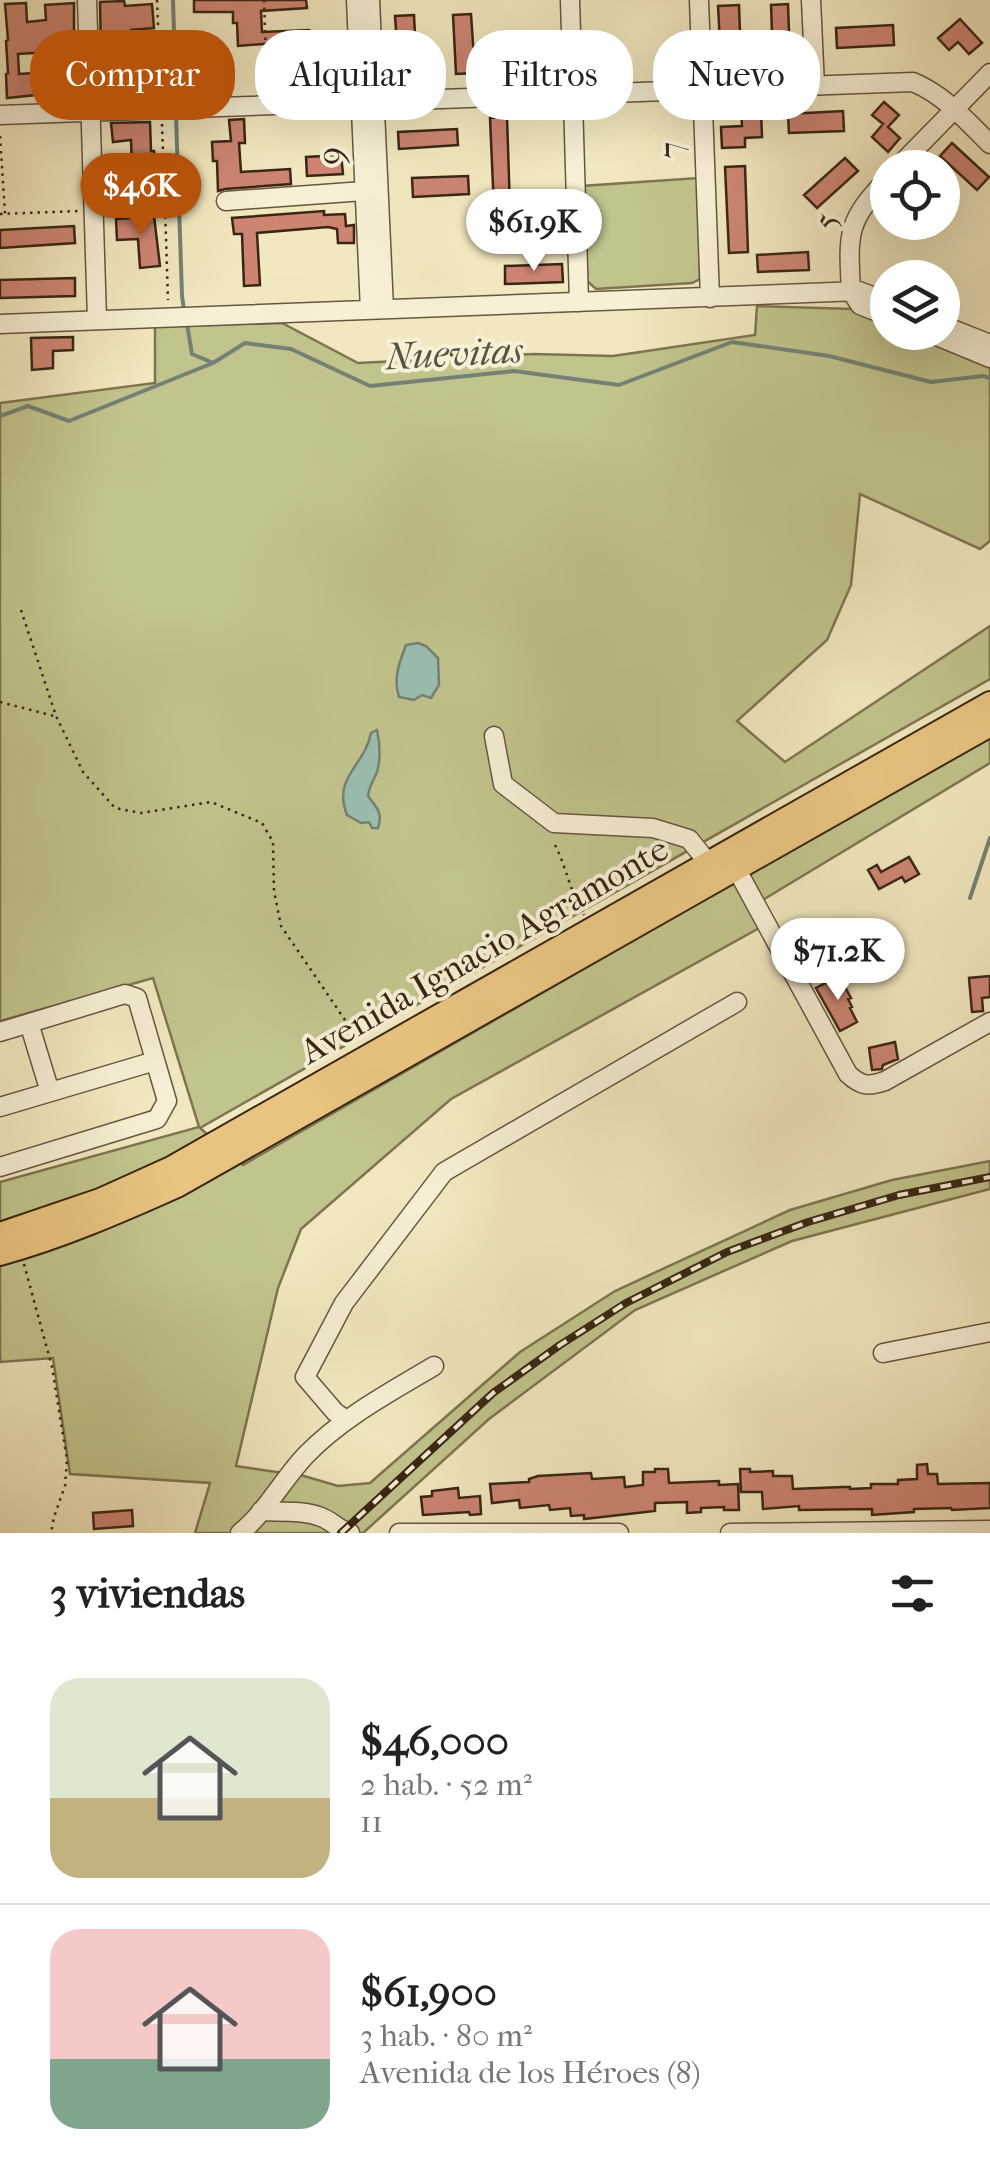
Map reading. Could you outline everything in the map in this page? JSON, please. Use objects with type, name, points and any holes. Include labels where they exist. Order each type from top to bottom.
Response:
[{"type":"main road","name":"Avenida Ignacio Agramonte","points":[[0,1234],[100,1200],[172,1168],[593,928],[722,870],[990,702]]},
{"type":"main road","name":"Avenida Ignacio Agramonte","points":[[10,1251],[109,1216],[178,1186],[722,870],[990,725]]},
{"type":"street","points":[[87,0],[88,30]]},
{"type":"street","name":"9","points":[[356,0],[359,30]]},
{"type":"street","name":"9","points":[[369,30],[370,0]]},
{"type":"street","points":[[570,0],[571,30]]},
{"type":"street","name":"7","points":[[699,0],[700,30]]},
{"type":"street","points":[[811,0],[813,30]]},
{"type":"street","points":[[914,150],[990,73]]},
{"type":"street","points":[[820,86],[913,82],[954,108],[990,144]]},
{"type":"street","points":[[0,114],[30,113]]},
{"type":"street","points":[[91,120],[98,319]]},
{"type":"street","name":"9","points":[[366,120],[364,191],[377,309]]},
{"type":"street","name":"9","points":[[368,120],[377,309]]},
{"type":"street","points":[[574,120],[579,302]]},
{"type":"street","name":"7","points":[[703,120],[710,298]]},
{"type":"street","points":[[226,201],[364,191]]},
{"type":"street","name":"5","points":[[851,292],[850,233],[855,218],[870,199]]},
{"type":"street","points":[[0,324],[859,291],[870,295]]},
{"type":"street","points":[[851,292],[860,305],[870,309]]},
{"type":"street","points":[[960,333],[986,345]]},
{"type":"street","points":[[960,339],[986,345]]},
{"type":"street","points":[[494,736],[504,784],[554,823],[654,828],[689,838],[722,870],[848,1074],[859,1084],[871,1086],[885,1080],[990,1022]]},
{"type":"street","points":[[0,1032],[125,994],[132,996],[136,998],[167,1101],[157,1119],[0,1168]]},
{"type":"street","points":[[345,1419],[304,1377],[344,1303],[444,1172],[738,1002]]},
{"type":"street","points":[[29,1023],[50,1092]]},
{"type":"street","points":[[0,1107],[155,1061]]},
{"type":"street","points":[[883,1353],[990,1332]]},
{"type":"street","points":[[240,1533],[305,1456],[345,1419],[434,1366]]},
{"type":"street","points":[[261,1511],[315,1514],[350,1533]]},
{"type":"street","points":[[730,1533],[990,1530]]},
{"type":"street","points":[[399,1533],[619,1533]]},
{"type":"path","points":[[264,0],[265,30]]},
{"type":"path","points":[[0,136],[2,214],[165,207],[179,316]]},
{"type":"path","points":[[20,610],[56,716],[83,772],[116,808],[141,812],[211,802],[262,823],[273,842],[274,891],[282,926],[370,1056]]},
{"type":"path","points":[[0,702],[56,716]]},
{"type":"path","points":[[554,846],[563,860],[574,899],[593,928]]},
{"type":"path","points":[[10,1251],[34,1293],[52,1367],[66,1460],[65,1486],[51,1533]]},
{"type":"green space","points":[[698,178],[700,279],[692,283],[596,289],[586,280],[582,186]]},
{"type":"green space","points":[[757,306],[853,309],[870,316],[870,350],[954,350],[990,364],[990,541],[980,549],[860,494],[851,585],[827,640],[737,721],[785,762],[990,626],[990,679],[200,1128],[243,1165],[990,735],[990,763],[751,907],[761,927],[451,1099],[301,1229],[278,1288],[236,1466],[304,1476],[338,1486],[370,1483],[520,1352],[615,1291],[790,1210],[892,1180],[990,1161],[990,1189],[792,1241],[635,1310],[489,1419],[363,1533],[195,1533],[210,1483],[70,1474],[53,1358],[1,1362],[0,1359],[0,1182],[199,1127],[153,978],[0,1021],[0,403],[155,383],[155,326],[282,323],[358,363],[533,354],[613,356],[755,335]]},
{"type":"water","points":[[418,643],[438,658],[439,685],[431,698],[399,697],[397,677],[401,658],[406,645]]},
{"type":"water","points":[[377,730],[379,762],[368,796],[380,818],[378,828],[372,828],[369,822],[361,823],[347,815],[343,802],[346,781],[371,733]]},
{"type":"building","points":[[194,0],[306,0],[307,8],[261,11],[262,30],[255,30],[255,45],[238,46],[233,12],[194,12]]},
{"type":"building","points":[[124,1],[125,6],[152,4],[154,28],[101,30],[100,2]]},
{"type":"building","points":[[26,3],[27,22],[46,20],[45,5],[74,3],[74,30],[30,30],[30,53],[18,54],[19,74],[30,73],[30,96],[7,98],[5,4]]},
{"type":"building","points":[[788,4],[789,30],[772,30],[771,5]]},
{"type":"building","points":[[739,5],[740,30],[719,30],[718,6]]},
{"type":"building","points":[[471,14],[472,30],[466,30],[466,73],[456,74],[453,15]]},
{"type":"building","points":[[414,15],[415,30],[396,30],[395,16]]},
{"type":"building","points":[[960,19],[982,43],[969,54],[958,42],[949,50],[938,38]]},
{"type":"building","points":[[893,25],[894,45],[837,48],[836,28]]},
{"type":"building","points":[[884,102],[899,115],[888,127],[900,138],[890,150],[872,137],[883,124],[872,115]]},
{"type":"building","points":[[843,111],[844,131],[789,133],[788,120],[820,120],[820,112]]},
{"type":"building","points":[[244,119],[245,143],[239,143],[241,172],[290,169],[291,184],[218,191],[212,142],[231,141],[229,120]]},
{"type":"building","points":[[490,120],[507,120],[510,208],[494,209]]},
{"type":"building","points":[[742,120],[761,120],[762,137],[745,138],[745,147],[722,148],[721,127],[742,126]]},
{"type":"building","points":[[150,122],[155,165],[135,167],[136,182],[118,183],[118,168],[132,167],[131,140],[113,142],[111,123]]},
{"type":"building","points":[[457,129],[458,145],[399,149],[398,132]]},
{"type":"building","points":[[960,150],[989,177],[977,190],[960,174]]},
{"type":"building","points":[[341,155],[343,174],[307,176],[306,157]]},
{"type":"building","points":[[845,158],[858,171],[817,208],[804,195]]},
{"type":"building","points":[[745,166],[748,252],[729,253],[725,167]]},
{"type":"building","points":[[468,176],[469,194],[413,197],[412,178]]},
{"type":"building","points":[[324,211],[324,215],[345,214],[346,226],[354,225],[354,243],[338,243],[337,229],[328,227],[257,233],[260,285],[244,286],[242,234],[234,234],[232,218]]},
{"type":"building","points":[[154,216],[160,266],[140,268],[138,239],[117,240],[116,219]]},
{"type":"building","points":[[564,217],[564,235],[503,237],[502,219]]},
{"type":"building","points":[[74,226],[75,243],[0,248],[0,230]]},
{"type":"building","points":[[808,252],[809,270],[758,272],[757,255]]},
{"type":"building","points":[[562,264],[563,282],[505,284],[505,266]]},
{"type":"building","points":[[75,278],[75,296],[0,298],[0,280]]},
{"type":"building","points":[[73,337],[73,350],[53,351],[53,368],[32,370],[31,338]]},
{"type":"building","points":[[909,857],[919,874],[905,882],[902,877],[879,889],[868,870],[877,865],[881,872]]},
{"type":"building","points":[[839,976],[851,998],[850,1008],[857,1022],[840,1031],[816,988]]},
{"type":"building","points":[[990,976],[990,997],[982,998],[983,1011],[972,1012],[969,978]]},
{"type":"building","points":[[895,1042],[898,1059],[872,1070],[869,1048]]},
{"type":"building","points":[[927,1464],[928,1474],[937,1474],[938,1484],[990,1483],[990,1508],[914,1509],[872,1515],[872,1509],[763,1509],[762,1492],[741,1492],[740,1469],[792,1476],[793,1489],[850,1489],[917,1479],[917,1465]]},
{"type":"building","points":[[668,1469],[669,1483],[738,1484],[739,1510],[701,1508],[701,1512],[687,1513],[687,1502],[655,1503],[655,1511],[584,1519],[584,1515],[571,1516],[570,1508],[520,1508],[519,1500],[492,1503],[490,1484],[591,1473],[592,1479],[624,1477],[625,1487],[643,1485],[643,1472]]},
{"type":"building","points":[[458,1488],[459,1498],[480,1496],[481,1514],[423,1515],[421,1497],[432,1496],[432,1491]]},
{"type":"building","points":[[132,1510],[133,1526],[94,1529],[93,1513]]},
{"type":"waterway","points":[[173,0],[174,30]]},
{"type":"waterway","points":[[176,120],[184,310]]},
{"type":"waterway","points":[[187,324],[192,354],[211,362]]},
{"type":"waterway","name":"Nuevitas","points":[[0,416],[28,406],[69,421],[213,363],[245,343],[291,349],[370,386],[514,371],[619,385],[732,342],[829,356],[931,382],[990,378]]},
{"type":"waterway","points":[[970,898],[990,838]]},
{"type":"railway","points":[[341,1533],[493,1393],[626,1303],[727,1252],[808,1222],[899,1195],[990,1177]]}]
